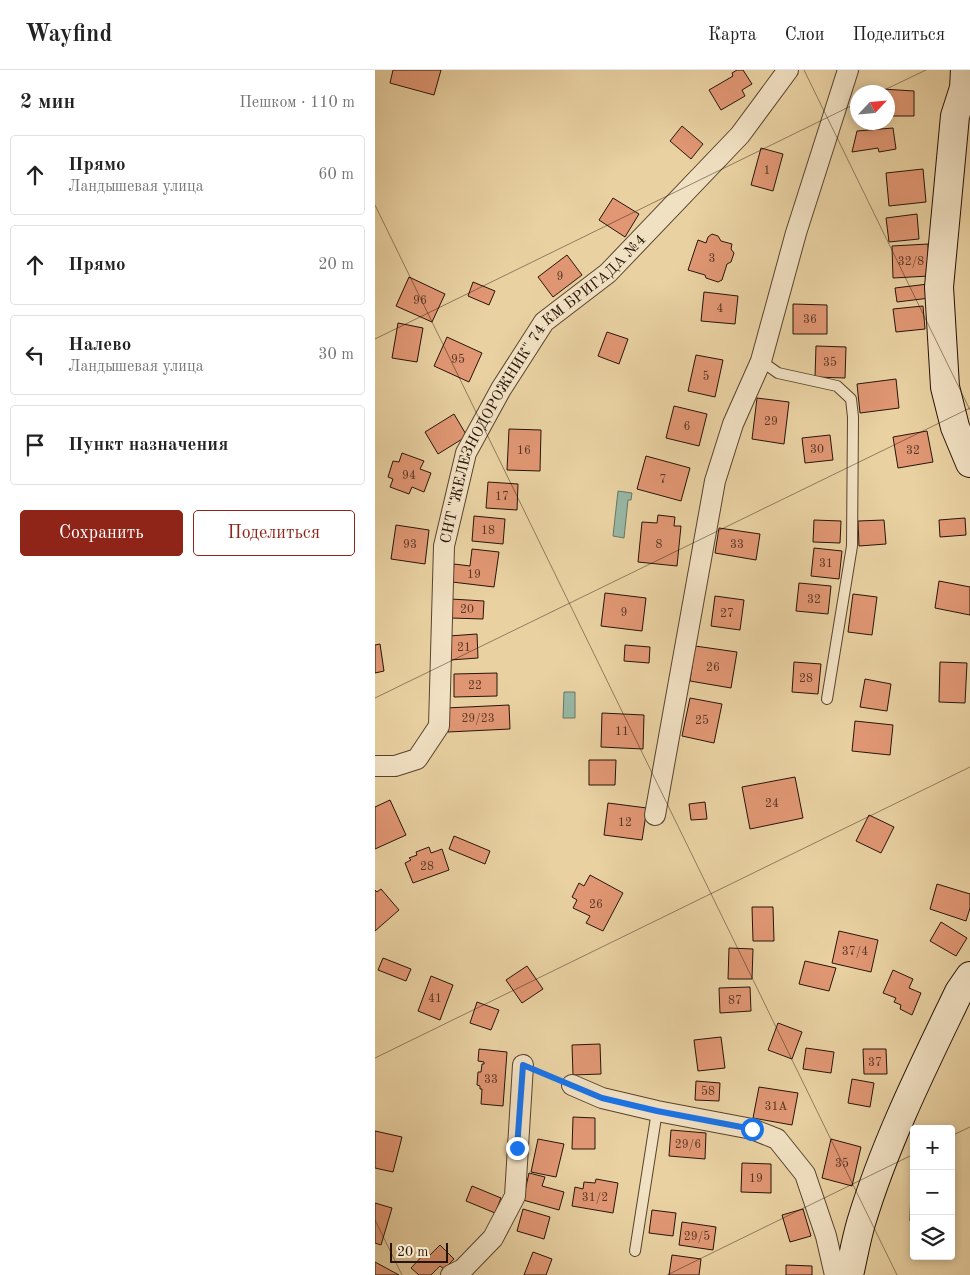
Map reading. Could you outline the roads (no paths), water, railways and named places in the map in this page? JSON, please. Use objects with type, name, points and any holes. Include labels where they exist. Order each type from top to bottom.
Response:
[{"type":"street","name":"СНТ \"ЖЕЛЕЗНОДОРОЖНИК\" 74 КМ БРИГАДА №4","points":[[375,766],[395,766],[417,759],[439,726],[443,546],[466,454],[501,390],[544,322],[608,273],[740,135],[788,70]]},
{"type":"street","points":[[655,815],[715,481],[733,424],[761,361],[796,233],[848,70]]},
{"type":"street","points":[[965,70],[964,88],[955,116],[939,287],[945,387],[955,427],[970,463]]},
{"type":"street","points":[[849,1275],[861,1224],[881,1166],[906,1105],[959,992],[970,976]]},
{"type":"street","points":[[451,1275],[463,1269],[493,1238],[515,1196],[523,1065]]},
{"type":"street","points":[[572,1085],[602,1098],[657,1111],[752,1129],[777,1139],[805,1174],[826,1236],[835,1275]]},
{"type":"lane","points":[[761,361],[778,373],[837,386],[851,399],[853,417],[852,546],[827,699]]},
{"type":"lane","points":[[635,1252],[657,1111]]}]
